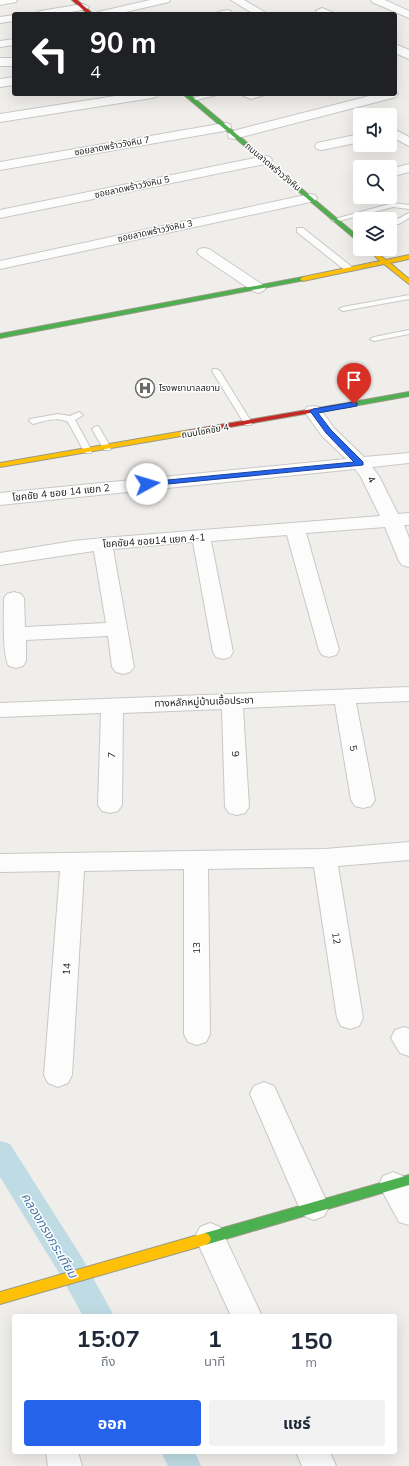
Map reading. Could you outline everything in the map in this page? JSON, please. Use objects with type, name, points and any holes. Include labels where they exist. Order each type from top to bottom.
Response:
[{"type":"main road","name":"ถนนลาดพร้าววังหิน","points":[[189,97],[353,235]]},
{"type":"main road","points":[[378,256],[409,282]]},
{"type":"main road","points":[[0,336],[50,328],[258,288],[409,257]]},
{"type":"main road","name":"ถนนโชคชัย 4","points":[[0,465],[107,448],[409,394]]},
{"type":"main road","points":[[0,1298],[401,1182]]},
{"type":"street","points":[[0,2],[12,0]]},
{"type":"street","points":[[111,12],[165,0]]},
{"type":"street","points":[[236,0],[258,12]]},
{"type":"street","points":[[376,0],[409,15]]},
{"type":"street","points":[[52,12],[83,7]]},
{"type":"street","points":[[0,20],[12,18]]},
{"type":"street","points":[[0,44],[12,42]]},
{"type":"street","points":[[397,49],[409,55]]},
{"type":"street","points":[[0,62],[12,62]]},
{"type":"street","points":[[397,86],[405,91],[397,93]]},
{"type":"street","points":[[0,118],[139,96]]},
{"type":"street","name":"ซอยลาดพร้าววังหิน 7","points":[[0,166],[230,131],[386,96]]},
{"type":"street","points":[[347,106],[353,109]]},
{"type":"street","points":[[397,135],[409,142]]},
{"type":"street","points":[[322,146],[353,139]]},
{"type":"street","name":"ซอยลาดพร้าววังหิน 5","points":[[0,214],[265,160]]},
{"type":"street","points":[[397,171],[409,168]]},
{"type":"street","name":"ซอยลาดพร้าววังหิน 3","points":[[0,265],[310,198]]},
{"type":"street","points":[[204,252],[258,288]]},
{"type":"street","name":"4","points":[[313,411],[328,432],[360,463],[401,519],[409,561]]},
{"type":"street","name":"โชคชัย 4 ซอย 14 แยก 2","points":[[0,499],[409,458]]},
{"type":"street","name":"โชคชัย4 ซอย14 แยก 4-1","points":[[7,558],[73,547],[103,544],[401,519]]},
{"type":"street","points":[[295,529],[328,650]]},
{"type":"street","points":[[201,536],[223,652]]},
{"type":"street","points":[[103,544],[123,667]]},
{"type":"street","points":[[14,598],[16,661]]},
{"type":"street","points":[[15,634],[117,629]]},
{"type":"street","name":"ทางหลักหมู่บ้านเอื้อประชา","points":[[0,710],[409,694]]},
{"type":"street","name":"5","points":[[344,696],[364,800]]},
{"type":"street","name":"6","points":[[232,700],[238,807]]},
{"type":"street","name":"7","points":[[110,805],[112,705]]},
{"type":"street","points":[[0,863],[325,858],[409,851]]},
{"type":"street","name":"12","points":[[325,858],[350,1018]]},
{"type":"street","name":"13","points":[[196,861],[197,1034]]},
{"type":"street","name":"14","points":[[58,1075],[74,862]]},
{"type":"street","points":[[264,1094],[314,1207]]},
{"type":"street","points":[[401,1182],[409,1212]]},
{"type":"street","points":[[210,1237],[246,1314]]},
{"type":"street","points":[[62,1454],[65,1466]]},
{"type":"street","points":[[313,1454],[319,1466]]},
{"type":"lane","points":[[335,220],[393,205],[402,204],[409,207]]},
{"type":"lane","points":[[397,221],[409,215]]},
{"type":"lane","points":[[300,230],[349,269]]},
{"type":"lane","points":[[342,310],[409,298]]},
{"type":"lane","points":[[374,339],[409,332]]},
{"type":"lane","points":[[216,371],[248,423]]},
{"type":"lane","points":[[71,420],[74,416],[79,414]]},
{"type":"lane","points":[[33,421],[60,416],[67,417],[71,420],[88,451]]},
{"type":"lane","points":[[96,429],[107,448]]},
{"type":"waterway","name":"คลองทรงกระเทียม","points":[[0,1153],[71,1266],[98,1314]]},
{"type":"waterway","name":"คลองทรงกระเทียม","points":[[178,1454],[185,1466]]},
{"type":"traffic: fast","points":[[188,96],[353,235]]},
{"type":"traffic: fast","points":[[0,336],[303,279]]},
{"type":"traffic: fast","points":[[342,406],[409,394]]},
{"type":"traffic: fast","points":[[205,1239],[409,1180]]},
{"type":"traffic: slow","points":[[378,256],[409,282]]},
{"type":"traffic: slow","points":[[303,279],[409,257]]},
{"type":"traffic: slow","points":[[0,465],[190,432]]},
{"type":"traffic: slow","points":[[0,1298],[205,1239]]},
{"type":"traffic: jam","points":[[74,0],[89,12]]},
{"type":"traffic: jam","points":[[190,432],[342,406]]},
{"type":"place","name":"โรงพยาบาลสยาม","points":[[145,388]]},
{"type":"route","points":[[147,484],[360,463],[328,432],[313,411],[354,404]]}]
